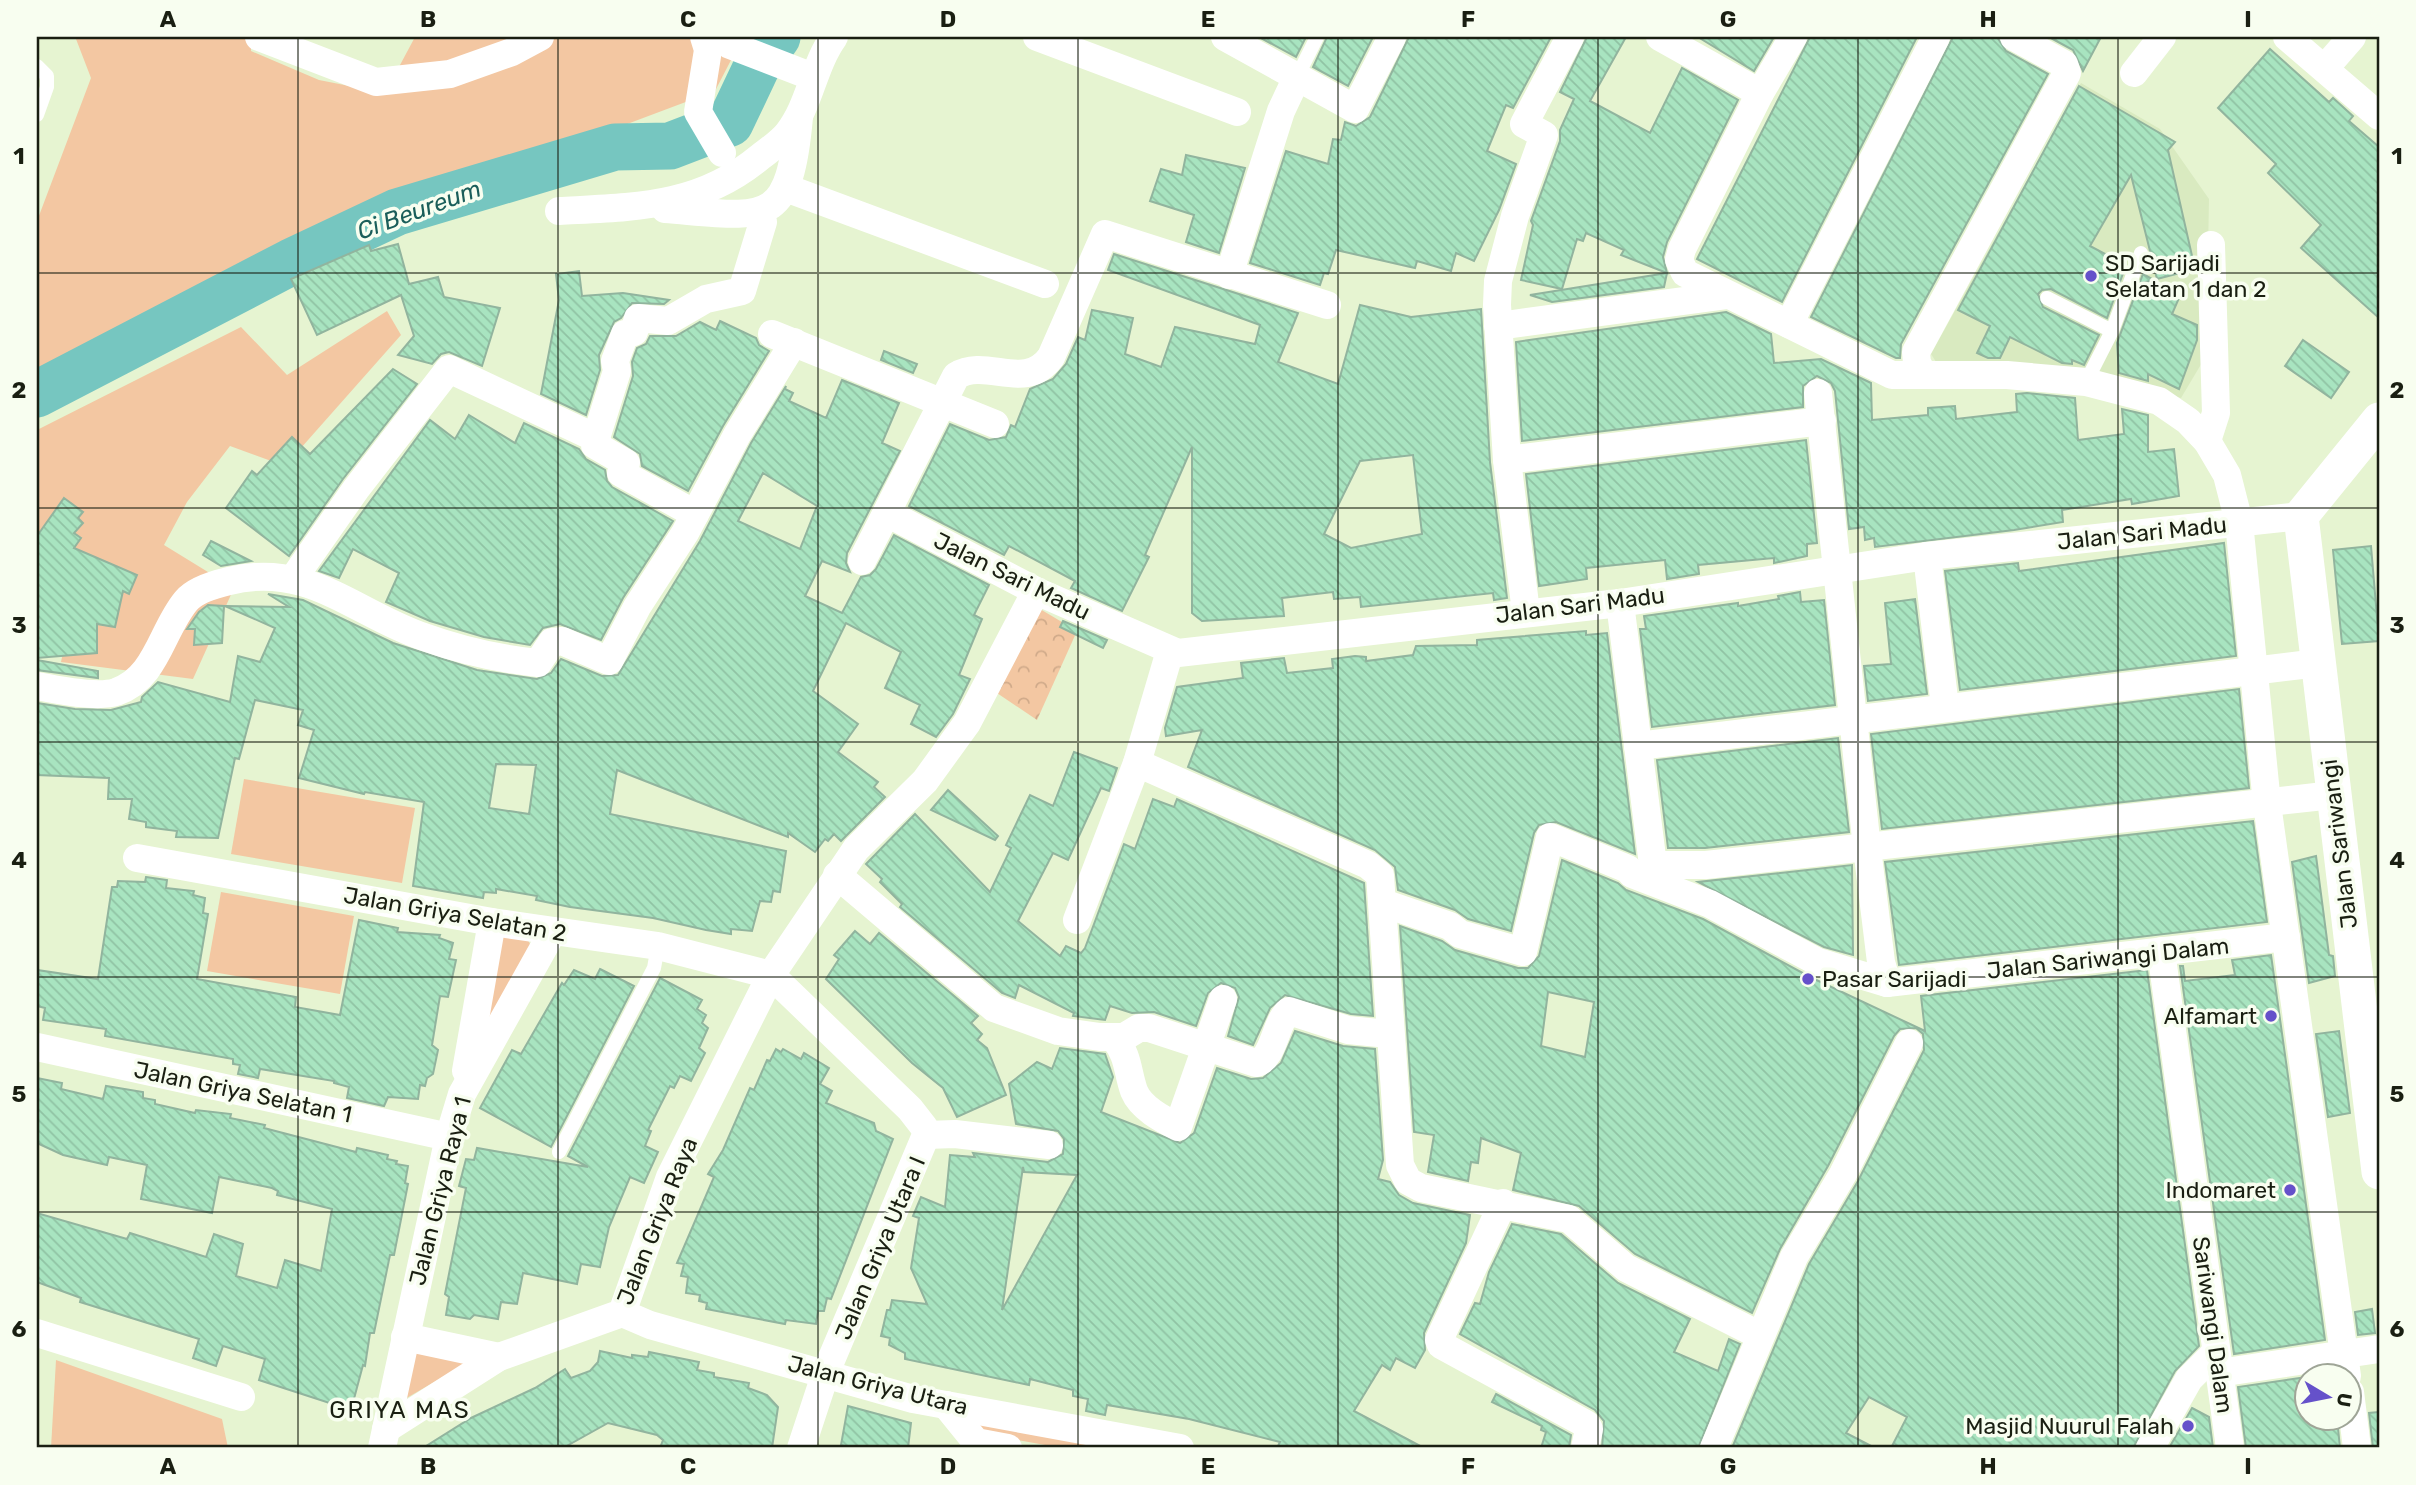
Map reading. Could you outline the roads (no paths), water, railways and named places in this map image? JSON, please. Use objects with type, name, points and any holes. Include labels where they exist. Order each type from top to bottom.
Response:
[{"type":"street","points":[[259,37],[376,82],[450,74],[512,52],[540,37]]},
{"type":"street","points":[[559,211],[631,207],[753,213],[770,208],[786,188],[796,158],[807,75],[834,37]]},
{"type":"street","points":[[1037,37],[1237,112]]},
{"type":"street","points":[[1235,39],[1356,109],[1392,37]]},
{"type":"street","points":[[1526,612],[1507,460],[1498,326],[1498,281],[1506,248],[1544,135],[1524,124],[1570,37]]},
{"type":"street","points":[[1660,37],[1760,93]]},
{"type":"street","points":[[1793,37],[1760,93],[1679,260],[1685,273],[1892,375],[2007,375],[2086,382],[2159,401],[2188,421],[2207,441],[2227,475],[2239,522],[2267,804],[2345,1362]]},
{"type":"street","points":[[1789,324],[1936,37]]},
{"type":"street","points":[[1923,374],[1916,352],[2067,73],[2064,64],[2014,37]]},
{"type":"street","points":[[2134,73],[2162,37]]},
{"type":"street","points":[[2287,37],[2379,116]]},
{"type":"street","points":[[2325,68],[2352,37]]},
{"type":"street","points":[[722,153],[698,112],[708,50],[717,41],[807,75]]},
{"type":"street","points":[[1229,275],[1281,111],[1297,77]]},
{"type":"street","points":[[631,207],[716,188],[740,174],[787,134],[800,113]]},
{"type":"street","points":[[786,188],[1045,284]]},
{"type":"street","points":[[695,514],[621,473],[626,463],[595,445],[617,371],[615,362],[625,334],[634,332],[638,317],[668,321],[706,299],[743,291],[763,222]]},
{"type":"street","points":[[862,561],[956,376],[966,370],[1028,374],[1042,370],[1051,357],[1105,234],[1326,305]]},
{"type":"street","points":[[2207,441],[2216,413],[2211,245]]},
{"type":"street","points":[[1498,326],[1728,295]]},
{"type":"street","points":[[37,686],[67,692],[114,693],[132,684],[146,671],[187,599],[230,580],[260,576],[293,579],[322,587],[422,637],[467,649],[538,663],[552,642],[562,641],[609,661],[637,607],[695,514],[737,435],[783,338],[942,400],[995,424]]},
{"type":"street","points":[[293,579],[356,489],[449,369],[597,439]]},
{"type":"street","points":[[1818,393],[1867,848],[1881,962],[1887,982]]},
{"type":"street","points":[[2301,516],[2379,419]]},
{"type":"street","points":[[1507,460],[1822,421]]},
{"type":"street","name":"Jalan Sari Madu","points":[[887,513],[1036,591],[1170,651],[1190,653],[1620,603],[1927,556],[2301,516]]},
{"type":"street","name":"Jalan Sariwangi","points":[[2301,516],[2333,795],[2372,1060],[2379,1172]]},
{"type":"street","points":[[1927,556],[1945,707]]},
{"type":"street","name":"Jalan Griya Raya","points":[[384,1438],[499,1357],[622,1313],[670,1177],[771,975],[837,875],[888,814],[925,781],[967,723],[1036,591]]},
{"type":"street","points":[[1620,603],[1653,865],[1687,867],[2333,795]]},
{"type":"street","points":[[1077,920],[1137,763],[1170,651]]},
{"type":"street","points":[[1638,746],[2318,663]]},
{"type":"street","points":[[1137,763],[1368,864],[1380,876],[1389,1034],[1402,1173],[1408,1181],[1421,1188],[1503,1203],[1569,1219],[1626,1268],[1759,1335]]},
{"type":"street","points":[[1383,903],[1450,926],[1460,934],[1523,952],[1550,837],[1628,869],[1632,874],[1710,904],[1818,961],[1887,982]]},
{"type":"street","name":"Jalan Griya Selatan 2","points":[[137,858],[492,922],[658,946],[771,975]]},
{"type":"street","points":[[837,875],[994,1009],[1058,1031],[1114,1038],[1139,1028],[1149,1028],[1256,1063],[1262,1062],[1283,1016],[1289,1011],[1348,1030],[1389,1034]]},
{"type":"street","points":[[462,1094],[492,922]]},
{"type":"street","name":"Jalan Griya Raya 1","points":[[384,1438],[449,1137],[462,1094],[553,931]]},
{"type":"street","name":"Jalan Sariwangi Dalam","points":[[1887,982],[2286,937]]},
{"type":"street","name":"Sariwangi Dalam","points":[[2161,951],[2230,1448]]},
{"type":"street","name":"Jalan Griya Utara I","points":[[771,975],[911,1109],[926,1135],[826,1372],[801,1448]]},
{"type":"street","points":[[1114,1038],[1129,1059],[1135,1093],[1148,1109],[1178,1127],[1223,999]]},
{"type":"street","points":[[1714,1448],[1759,1335],[1794,1257],[1843,1174],[1909,1043]]},
{"type":"street","name":"Jalan Griya Selatan 1","points":[[37,1047],[449,1137]]},
{"type":"street","points":[[926,1135],[955,1134],[1049,1145]]},
{"type":"street","points":[[1503,1203],[1439,1340],[1441,1345],[1586,1424],[1589,1429],[1584,1448]]},
{"type":"street","name":"Jalan Griya Utara","points":[[622,1313],[650,1325],[826,1372],[913,1399],[1171,1447]]},
{"type":"street","points":[[37,1333],[241,1397]]},
{"type":"street","points":[[405,1337],[499,1357]]},
{"type":"street","points":[[2354,1362],[2379,1349]]},
{"type":"street","points":[[2150,1448],[2189,1379],[2218,1362],[2294,1364]]},
{"type":"street","points":[[946,1405],[976,1442],[1008,1448]]},
{"type":"lane","points":[[1297,77],[1317,37]]},
{"type":"lane","points":[[37,66],[47,76],[47,87],[37,115]]},
{"type":"lane","points":[[2086,382],[2112,331],[2141,253]]},
{"type":"lane","points":[[2047,298],[2112,331]]},
{"type":"lane","points":[[559,1152],[654,968],[658,946]]},
{"type":"waterway","name":"Ci Beureum","points":[[37,394],[291,262],[397,212],[615,147],[670,146],[730,123],[758,64],[777,37]]},
{"type":"place","name":"SD Sarijadi Selatan 1 dan 2","points":[[2091,276]]},
{"type":"place","name":"Pasar Sarijadi","points":[[1808,979]]},
{"type":"place","name":"Alfamart","points":[[2271,1016]]},
{"type":"place","name":"Indomaret","points":[[2290,1190]]},
{"type":"place","name":"Masjid Nuurul Falah","points":[[2188,1426]]},
{"type":"district","name":"GRIYA MAS","points":[[400,1410]]}]
